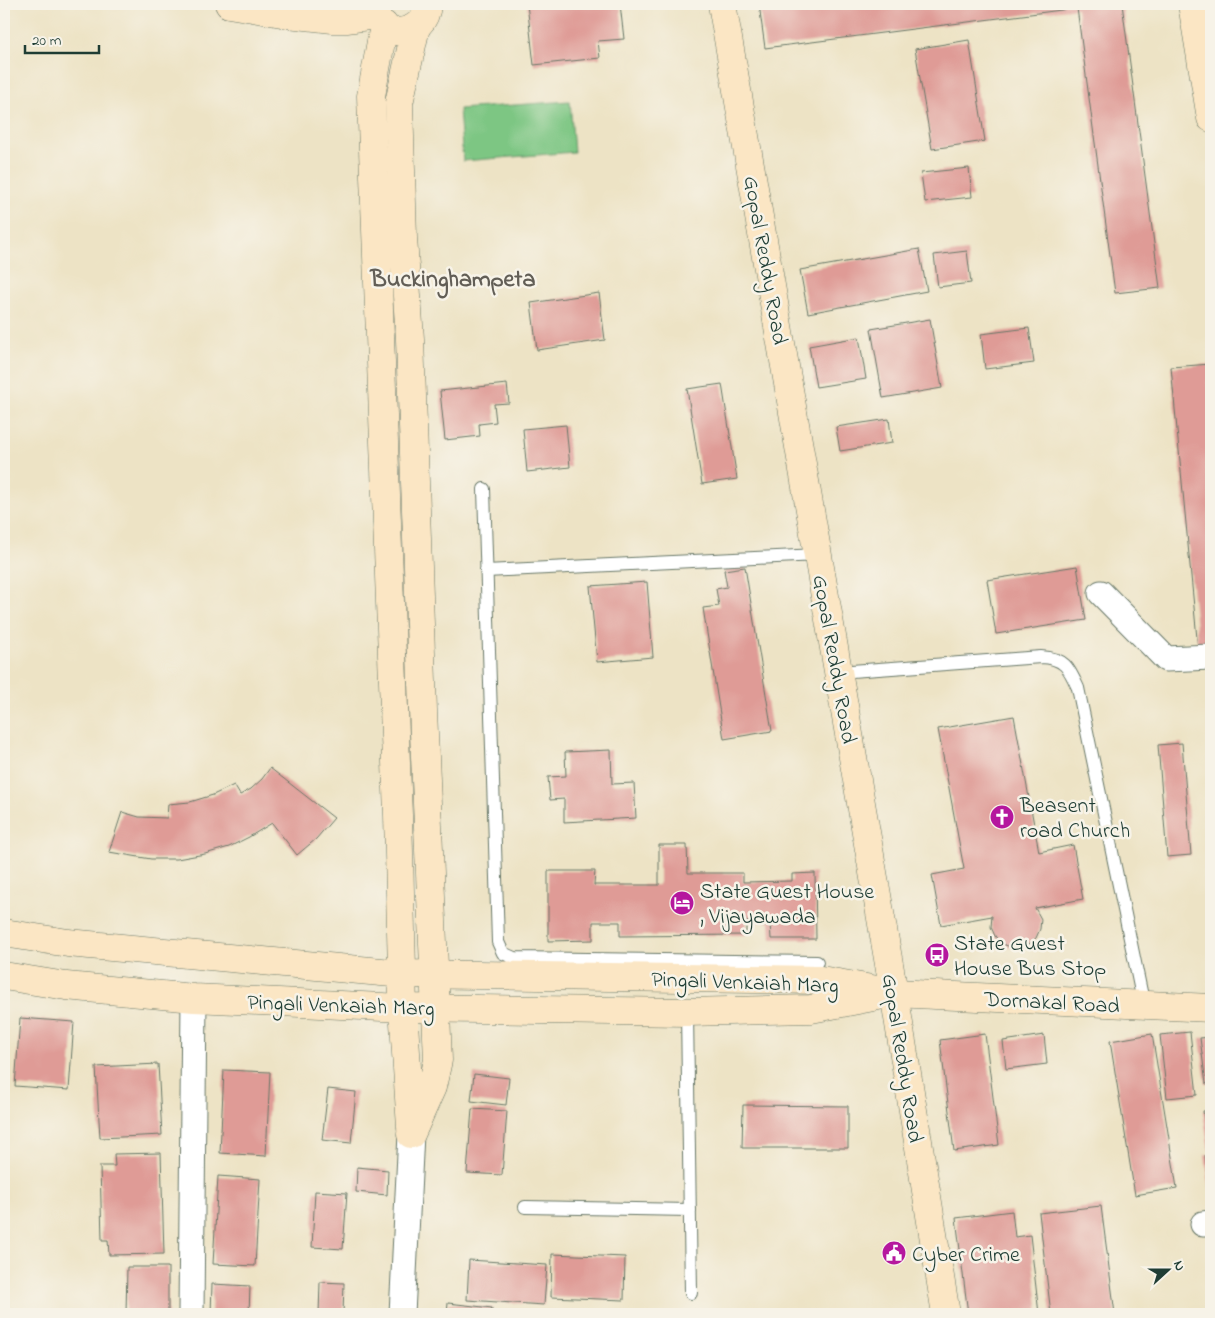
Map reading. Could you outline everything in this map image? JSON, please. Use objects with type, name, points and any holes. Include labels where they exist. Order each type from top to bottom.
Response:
[{"type":"street","points":[[229,4],[333,19],[378,15]]},
{"type":"street","name":"Gopal Reddy Road","points":[[722,4],[894,993],[946,1314]]},
{"type":"street","points":[[1192,4],[1211,118]]},
{"type":"street","points":[[378,15],[391,30],[400,32],[409,31],[421,15]]},
{"type":"street","points":[[378,15],[372,96],[403,1008],[411,1134],[402,1314]]},
{"type":"street","points":[[411,1134],[432,1087],[438,1060],[422,710],[410,339],[399,103],[421,15]]},
{"type":"street","points":[[1101,593],[1166,659],[1211,657]]},
{"type":"street","name":"Pingali Venkaiah Marg","points":[[4,933],[68,944],[403,974],[821,980],[894,993]]},
{"type":"street","name":"Pingali Venkaiah Marg","points":[[4,976],[66,986],[194,998],[403,1008],[687,1012],[811,1009],[894,993]]},
{"type":"street","name":"Dornakal Road","points":[[894,993],[1211,1008]]},
{"type":"street","points":[[191,1314],[194,998]]},
{"type":"lane","points":[[484,490],[498,942],[503,953],[514,958],[817,962]]},
{"type":"lane","points":[[486,571],[818,555]]},
{"type":"lane","points":[[838,672],[1041,657],[1053,657],[1070,670],[1078,688],[1144,1006]]},
{"type":"lane","points":[[687,1012],[691,1294]]},
{"type":"lane","points":[[525,1207],[690,1210]]},
{"type":"green space","points":[[570,101],[574,152],[463,161],[459,109]]},
{"type":"building","points":[[527,4],[620,4],[624,39],[598,41],[600,58],[534,65]]},
{"type":"building","points":[[759,4],[1122,4],[1160,288],[1115,293],[1077,8],[765,48]]},
{"type":"building","points":[[969,40],[985,141],[932,149],[915,49]]},
{"type":"building","points":[[969,168],[972,197],[925,202],[921,173]]},
{"type":"building","points":[[919,249],[927,291],[808,313],[800,270]]},
{"type":"building","points":[[967,251],[971,283],[938,287],[934,255]]},
{"type":"building","points":[[599,293],[605,340],[537,350],[531,303]]},
{"type":"building","points":[[930,319],[942,388],[883,398],[871,329]]},
{"type":"building","points":[[1029,328],[1034,363],[985,369],[981,334]]},
{"type":"building","points":[[859,337],[866,379],[816,387],[809,346]]},
{"type":"building","points":[[1211,364],[1211,648],[1198,649],[1171,367]]},
{"type":"building","points":[[507,384],[509,403],[494,404],[496,422],[479,424],[480,436],[445,440],[440,391]]},
{"type":"building","points":[[722,384],[737,479],[702,484],[687,389]]},
{"type":"building","points":[[889,419],[892,443],[840,451],[836,427]]},
{"type":"building","points":[[566,425],[570,467],[527,472],[523,429]]},
{"type":"building","points":[[1077,566],[1086,620],[996,634],[987,580]]},
{"type":"building","points":[[745,567],[772,731],[724,739],[703,608],[719,606],[716,589],[727,587],[724,570]]},
{"type":"building","points":[[647,582],[653,657],[597,662],[590,586]]},
{"type":"building","points":[[1014,716],[1039,852],[1073,845],[1083,899],[1035,908],[1041,919],[1040,929],[1036,938],[1020,948],[1010,947],[1001,943],[991,927],[992,916],[941,925],[932,875],[964,869],[938,729]]},
{"type":"building","points":[[1182,743],[1191,855],[1167,857],[1158,745]]},
{"type":"building","points":[[611,750],[612,784],[634,783],[636,818],[564,822],[564,799],[550,800],[548,777],[566,776],[565,752]]},
{"type":"building","points":[[270,768],[334,818],[316,839],[297,855],[272,823],[229,847],[177,859],[151,859],[109,852],[122,812],[139,817],[167,818],[168,804],[190,802],[213,795],[234,785],[240,795],[251,789]]},
{"type":"building","name":"State Guest House , Vijayawada","points":[[659,845],[687,845],[688,873],[743,873],[743,882],[792,881],[792,874],[815,873],[816,939],[771,939],[770,922],[746,922],[746,935],[620,936],[620,922],[593,922],[593,940],[548,941],[548,871],[595,871],[594,885],[659,885]]},
{"type":"building","points":[[20,1018],[74,1022],[69,1090],[15,1086]]},
{"type":"building","points":[[1190,1032],[1197,1095],[1167,1098],[1160,1035]]},
{"type":"building","points":[[985,1034],[999,1145],[954,1151],[940,1040]]},
{"type":"building","points":[[1152,1034],[1177,1188],[1135,1195],[1110,1041]]},
{"type":"building","points":[[1044,1035],[1047,1064],[1006,1069],[1003,1041]]},
{"type":"building","points":[[1211,1037],[1211,1083],[1206,1084],[1200,1038]]},
{"type":"building","points":[[158,1064],[162,1135],[100,1138],[96,1067]]},
{"type":"building","points":[[224,1070],[270,1072],[266,1156],[220,1153]]},
{"type":"building","points":[[474,1074],[509,1078],[506,1105],[471,1101]]},
{"type":"building","points":[[328,1089],[356,1092],[351,1143],[322,1140]]},
{"type":"building","points":[[743,1105],[848,1106],[848,1148],[742,1148]]},
{"type":"building","points":[[472,1109],[507,1111],[502,1175],[467,1173]]},
{"type":"building","points":[[1211,1110],[1211,1149],[1209,1150],[1203,1111]]},
{"type":"building","points":[[161,1153],[164,1254],[109,1255],[108,1240],[102,1240],[100,1166],[115,1166],[114,1154]]},
{"type":"building","points":[[1211,1154],[1211,1189],[1210,1189],[1205,1155]]},
{"type":"building","points":[[357,1167],[388,1170],[387,1195],[356,1192]]},
{"type":"building","points":[[218,1176],[260,1179],[255,1266],[213,1264]]},
{"type":"building","points":[[315,1191],[347,1193],[343,1249],[312,1247]]},
{"type":"building","points":[[1101,1206],[1115,1314],[1051,1314],[1039,1213]]},
{"type":"building","points":[[1012,1211],[1015,1237],[1030,1235],[1039,1314],[968,1314],[956,1218]]},
{"type":"building","points":[[552,1254],[625,1257],[624,1300],[551,1297]]},
{"type":"building","points":[[469,1260],[547,1265],[544,1305],[467,1300]]},
{"type":"building","points":[[127,1267],[168,1267],[168,1314],[126,1314]]},
{"type":"building","points":[[320,1282],[344,1283],[343,1314],[319,1314]]},
{"type":"building","points":[[212,1284],[250,1286],[249,1314],[211,1314]]},
{"type":"building","points":[[448,1303],[492,1308],[491,1314],[447,1314]]},
{"type":"place","name":"Beasent road Church","points":[[1002,817]]},
{"type":"place","name":"State Guest House , Vijayawada","points":[[682,903]]},
{"type":"place","name":"State Guest House Bus Stop","points":[[937,955]]},
{"type":"place","name":"Cyber Crime","points":[[894,1253]]},
{"type":"district","name":"Buckinghampeta","points":[[453,278]]}]
